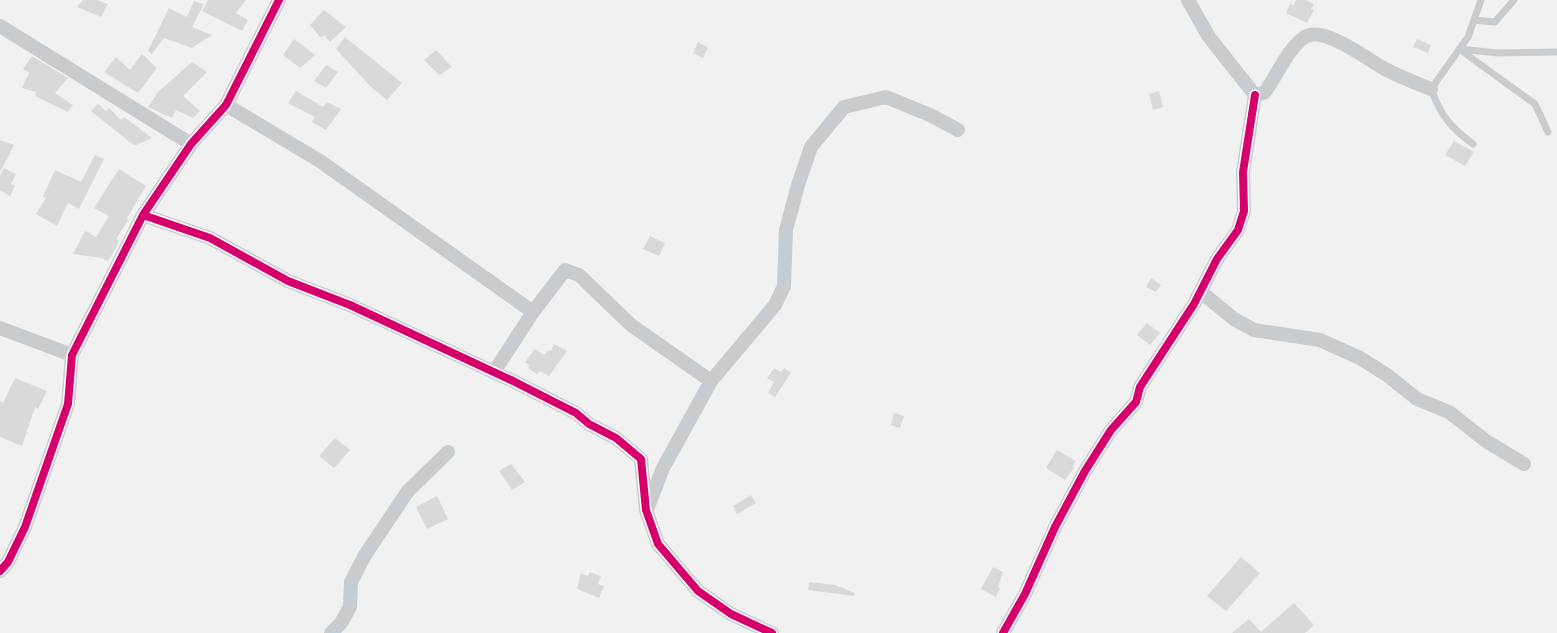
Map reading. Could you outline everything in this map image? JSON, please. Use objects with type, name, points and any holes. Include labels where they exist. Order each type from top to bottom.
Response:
[{"type":"street","points":[[0,571],[8,562],[25,527],[68,404],[72,355],[143,215],[190,144],[226,106],[279,0]]},
{"type":"street","points":[[1003,633],[1025,594],[1055,527],[1085,472],[1110,430],[1136,402],[1140,387],[1200,292],[1217,259],[1238,230],[1244,211],[1243,172],[1255,95],[1209,38],[1188,0]]},
{"type":"street","points":[[0,26],[190,144]]},
{"type":"street","points":[[1255,95],[1264,93],[1291,50],[1306,37],[1313,34],[1338,41],[1386,70],[1431,89]]},
{"type":"street","points":[[646,510],[663,468],[711,381],[775,305],[784,286],[786,230],[800,177],[811,147],[844,107],[886,97],[930,115],[958,130]]},
{"type":"street","points":[[226,106],[320,162],[533,312]]},
{"type":"street","points":[[143,215],[210,238],[288,282],[350,305],[494,372],[576,413],[589,424],[616,438],[641,459],[646,510],[658,544],[698,591],[731,614],[772,633]]},
{"type":"street","points":[[494,372],[533,312],[565,270],[579,275],[631,325],[711,381]]},
{"type":"street","points":[[1200,292],[1234,319],[1254,330],[1320,340],[1360,358],[1387,375],[1417,399],[1449,412],[1486,441],[1524,464]]},
{"type":"street","points":[[0,328],[72,355]]},
{"type":"street","points":[[331,633],[341,623],[350,607],[351,582],[365,555],[408,491],[448,452]]},
{"type":"lane","points":[[1473,144],[1452,128],[1442,116],[1431,89],[1468,37],[1481,0]]},
{"type":"lane","points":[[1474,20],[1495,22],[1514,0]]},
{"type":"lane","points":[[1459,49],[1498,53],[1557,52]]},
{"type":"lane","points":[[1459,49],[1535,104],[1548,132]]},
{"type":"building","points":[[83,0],[97,0],[108,4],[101,17],[77,7]]},
{"type":"building","points":[[208,0],[246,0],[236,13],[248,20],[242,31],[202,11]]},
{"type":"building","points":[[1296,0],[1306,0],[1314,4],[1311,9],[1314,10],[1307,23],[1286,13],[1290,4],[1294,5]]},
{"type":"building","points":[[194,1],[204,4],[192,27],[212,35],[192,48],[164,38],[152,54],[148,51],[169,8],[187,17]]},
{"type":"building","points":[[324,10],[346,27],[330,42],[324,35],[321,38],[310,25]]},
{"type":"building","points":[[345,37],[402,83],[387,100],[370,86],[336,49]]},
{"type":"building","points":[[294,39],[315,55],[300,68],[283,55]]},
{"type":"building","points":[[1417,39],[1431,45],[1428,53],[1413,47]]},
{"type":"building","points":[[698,42],[708,48],[703,58],[693,53]]},
{"type":"building","points":[[436,50],[452,67],[439,75],[424,60]]},
{"type":"building","points":[[142,54],[157,68],[138,93],[104,72],[116,57],[130,70]]},
{"type":"building","points":[[32,56],[68,78],[55,93],[73,105],[68,112],[35,96],[36,92],[22,88],[29,73],[23,69]]},
{"type":"building","points":[[192,62],[207,72],[183,96],[200,111],[193,118],[176,110],[172,118],[148,107],[158,92]]},
{"type":"building","points":[[326,65],[338,72],[326,88],[314,81]]},
{"type":"building","points":[[296,91],[323,107],[327,102],[341,109],[326,130],[312,122],[315,117],[288,103]]},
{"type":"building","points":[[1159,91],[1163,107],[1153,110],[1149,94]]},
{"type":"building","points":[[98,104],[106,111],[109,108],[121,120],[124,117],[152,138],[136,145],[132,144],[91,111]]},
{"type":"building","points":[[0,140],[14,145],[0,172]]},
{"type":"building","points":[[1454,141],[1474,152],[1465,166],[1445,155]]},
{"type":"building","points":[[95,155],[104,159],[79,209],[68,203],[57,226],[36,214],[46,198],[43,197],[55,170],[81,182]]},
{"type":"building","points":[[4,168],[16,174],[11,184],[15,186],[10,196],[0,190],[0,176]]},
{"type":"building","points":[[119,169],[146,186],[116,239],[119,240],[116,248],[108,261],[102,258],[73,254],[85,231],[96,237],[109,216],[94,208]]},
{"type":"building","points":[[650,236],[665,243],[659,256],[643,249]]},
{"type":"building","points":[[1151,278],[1161,285],[1156,292],[1146,287]]},
{"type":"building","points":[[1147,323],[1160,333],[1150,345],[1137,335]]},
{"type":"building","points":[[554,344],[567,351],[549,376],[540,371],[537,374],[528,368],[529,365],[525,362],[535,349],[544,355],[549,350],[551,351]]},
{"type":"building","points":[[774,368],[781,372],[784,368],[791,373],[775,397],[768,393],[774,382],[767,378]]},
{"type":"building","points":[[15,378],[47,391],[38,409],[35,407],[22,446],[0,437],[0,401],[3,403]]},
{"type":"building","points":[[894,413],[904,416],[900,428],[891,425]]},
{"type":"building","points":[[335,438],[350,450],[334,468],[319,456]]},
{"type":"building","points":[[1057,450],[1076,461],[1072,467],[1074,468],[1065,480],[1046,468]]},
{"type":"building","points":[[511,464],[525,482],[512,490],[499,471]]},
{"type":"building","points":[[751,495],[756,503],[737,514],[733,506]]},
{"type":"building","points":[[437,496],[448,519],[427,529],[416,507]]},
{"type":"building","points":[[1241,557],[1260,573],[1226,611],[1207,596]]},
{"type":"building","points":[[993,567],[1003,572],[996,597],[981,589]]},
{"type":"building","points":[[590,572],[601,576],[598,584],[604,586],[599,598],[577,589],[581,573],[588,576]]},
{"type":"building","points":[[809,582],[835,585],[855,593],[854,596],[808,590]]},
{"type":"building","points":[[1294,603],[1314,625],[1305,633],[1232,633],[1249,619],[1261,632]]},
{"type":"cycle path","points":[[0,571],[8,562],[25,527],[68,404],[72,355],[143,215],[191,144],[226,105],[279,0]]},
{"type":"cycle path","points":[[1003,633],[1025,594],[1055,527],[1085,471],[1111,430],[1136,402],[1140,387],[1194,304],[1217,259],[1238,230],[1244,211],[1243,172],[1255,95]]},
{"type":"cycle path","points":[[143,215],[210,238],[288,281],[350,305],[513,381],[576,413],[589,424],[616,438],[641,459],[646,510],[658,544],[698,591],[731,614],[772,633]]}]
